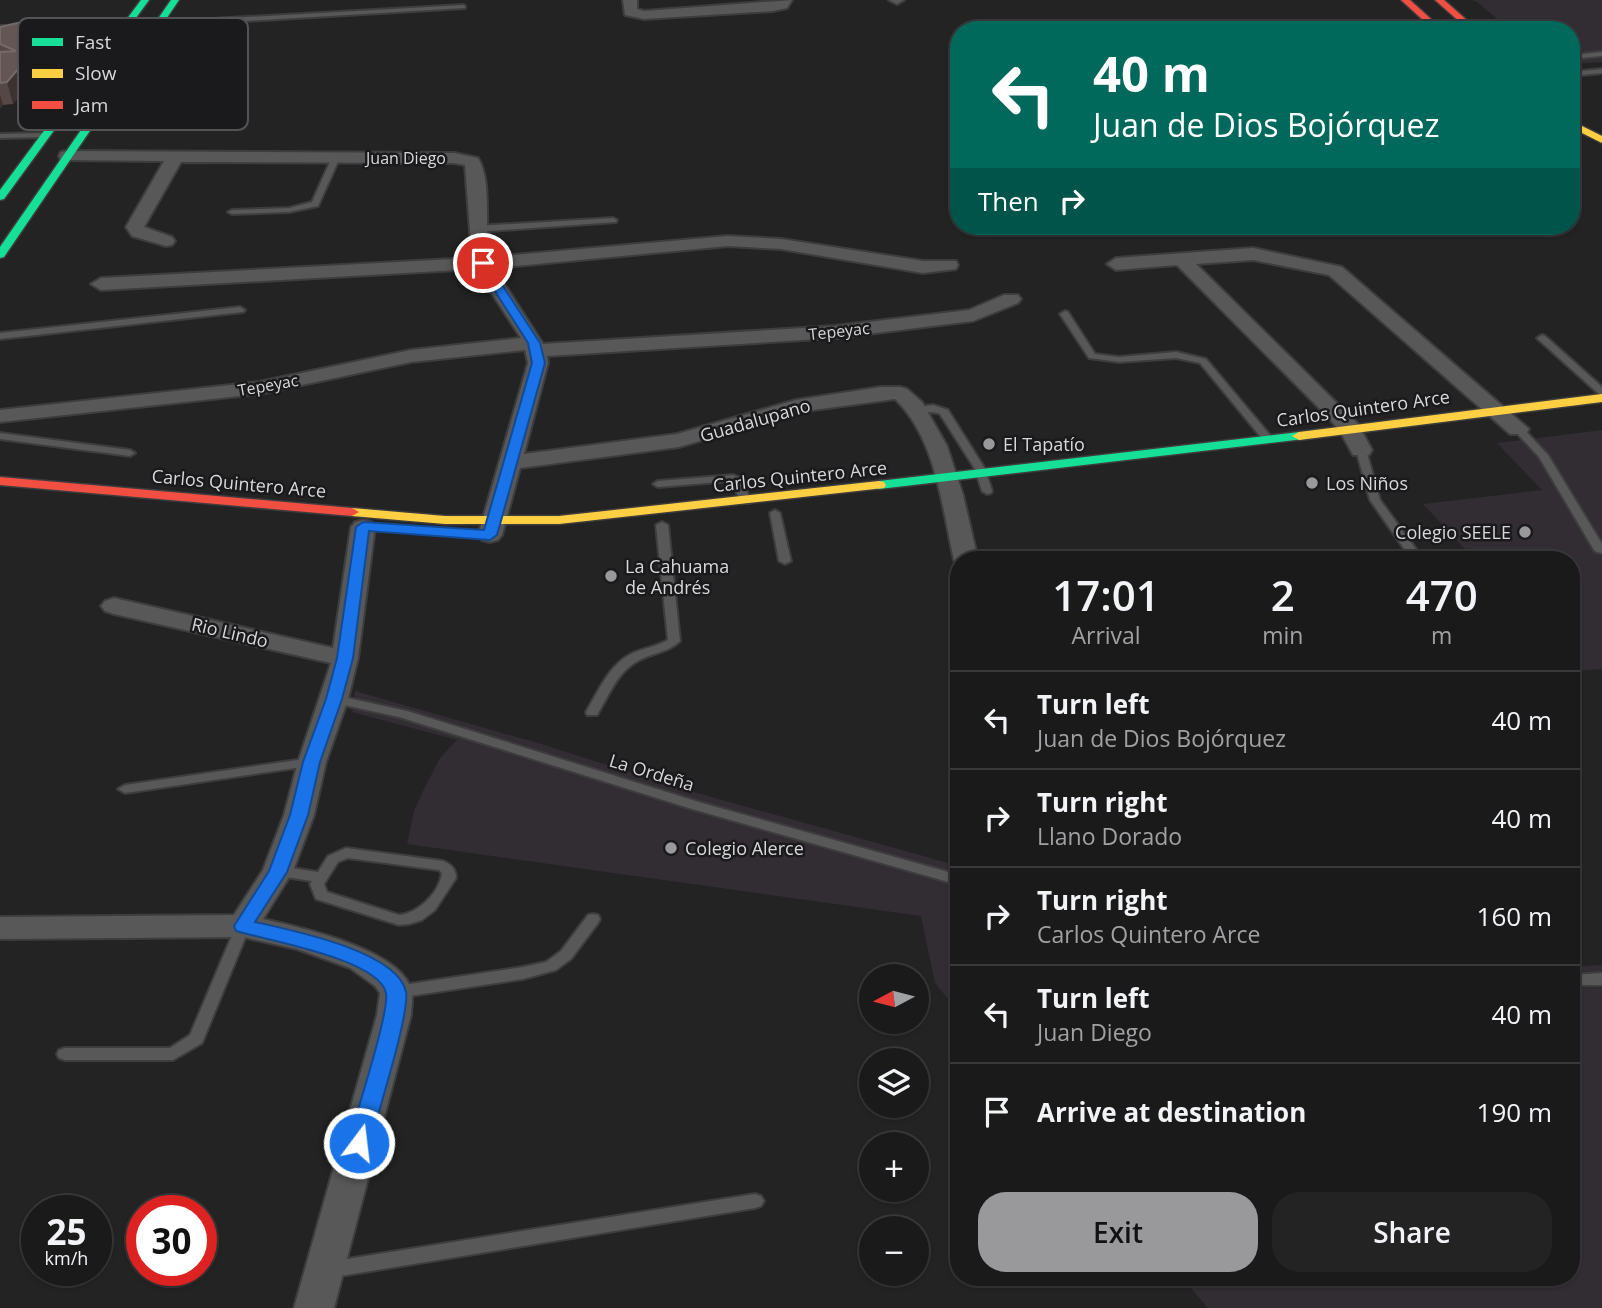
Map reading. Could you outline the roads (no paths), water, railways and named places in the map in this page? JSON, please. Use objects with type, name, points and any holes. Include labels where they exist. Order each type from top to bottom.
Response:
[{"type":"main road","points":[[131,18],[145,0]]},
{"type":"main road","points":[[150,0],[175,1]]},
{"type":"main road","points":[[1405,0],[1429,21]]},
{"type":"main road","points":[[1439,0],[1464,21]]},
{"type":"main road","points":[[163,18],[175,1]]},
{"type":"main road","points":[[1580,128],[1602,139]]},
{"type":"main road","points":[[0,197],[49,130]]},
{"type":"main road","points":[[0,255],[85,130]]},
{"type":"main road","name":"Carlos Quintero Arce","points":[[0,481],[445,520],[492,529],[746,501],[965,491],[982,475],[1602,398]]},
{"type":"main road","points":[[1492,432],[1542,427]]},
{"type":"main road","points":[[1338,452],[1367,449]]},
{"type":"main road","points":[[129,508],[141,494]]},
{"type":"main road","name":"Carlos Quintero Arce","points":[[52,502],[363,527],[580,532],[782,512]]},
{"type":"street","points":[[630,0],[630,12],[644,15],[773,6],[782,5],[786,0]]},
{"type":"street","points":[[0,30],[18,30]]},
{"type":"street","name":"Juan Diego","points":[[67,156],[454,158],[472,162],[475,170],[476,229],[483,263],[536,347]]},
{"type":"street","points":[[166,241],[138,232],[135,227],[175,157]]},
{"type":"street","points":[[102,284],[483,263],[728,241],[781,244],[923,267],[949,265]]},
{"type":"street","points":[[1116,264],[1252,254],[1335,271],[1518,429]]},
{"type":"street","points":[[1180,258],[1334,410],[1367,449]]},
{"type":"street","name":"Tepeyac","points":[[0,416],[259,388],[411,356],[835,332],[973,315],[1011,299]]},
{"type":"street","points":[[492,529],[538,374],[536,347]]},
{"type":"street","name":"Guadalupano","points":[[512,462],[695,437],[796,406],[881,393],[900,393],[916,410],[965,491]]},
{"type":"street","points":[[965,491],[966,551]]},
{"type":"street","points":[[243,926],[278,872],[299,815],[312,762],[334,699],[345,658],[363,527]]},
{"type":"street","name":"Rio Lindo","points":[[114,606],[345,658]]},
{"type":"street","points":[[0,928],[243,926],[302,939],[361,960],[387,978],[396,992],[394,1015],[314,1308]]},
{"type":"lane","points":[[248,19],[463,7]]},
{"type":"lane","points":[[1580,56],[1602,54]]},
{"type":"lane","points":[[1580,73],[1602,71]]},
{"type":"lane","points":[[0,136],[45,135]]},
{"type":"lane","points":[[232,212],[289,210],[315,204],[336,157]]},
{"type":"lane","points":[[476,229],[614,220]]},
{"type":"lane","points":[[0,336],[240,310]]},
{"type":"lane","points":[[1065,314],[1092,356],[1112,359],[1167,354],[1191,356],[1203,361],[1269,440]]},
{"type":"lane","points":[[1542,338],[1602,392]]},
{"type":"lane","points":[[916,410],[933,408],[944,412],[982,475],[965,491]]},
{"type":"lane","points":[[1518,429],[1543,455],[1600,550]]},
{"type":"lane","points":[[0,436],[130,453]]},
{"type":"lane","points":[[1367,449],[1375,500],[1412,551]]},
{"type":"lane","points":[[657,484],[733,478],[737,480],[746,501]]},
{"type":"lane","points":[[782,512],[785,561]]},
{"type":"lane","points":[[593,712],[623,665],[634,657],[664,649],[674,641],[662,525]]},
{"type":"lane","name":"La Ordeña","points":[[334,699],[402,714],[697,806],[950,877]]},
{"type":"lane","points":[[125,789],[312,762]]},
{"type":"lane","points":[[346,853],[443,866],[449,872],[449,878],[428,912],[409,920],[399,920],[321,895],[317,884],[321,877],[334,859],[346,853]]},
{"type":"lane","points":[[278,872],[321,877]]},
{"type":"lane","points":[[396,992],[523,973],[551,966],[566,955],[593,919]]},
{"type":"lane","points":[[65,1054],[173,1054],[186,1048],[196,1039],[243,926]]},
{"type":"lane","points":[[1580,980],[1602,979]]},
{"type":"lane","points":[[324,1271],[755,1201]]},
{"type":"place","name":"El Tapatío","points":[[989,444]]},
{"type":"place","name":"Los Niños","points":[[1312,483]]},
{"type":"place","name":"Colegio SEELE","points":[[1525,532]]},
{"type":"place","name":"La Cahuama de Andrés","points":[[611,576]]},
{"type":"place","name":"Colegio Alerce","points":[[671,848]]}]
